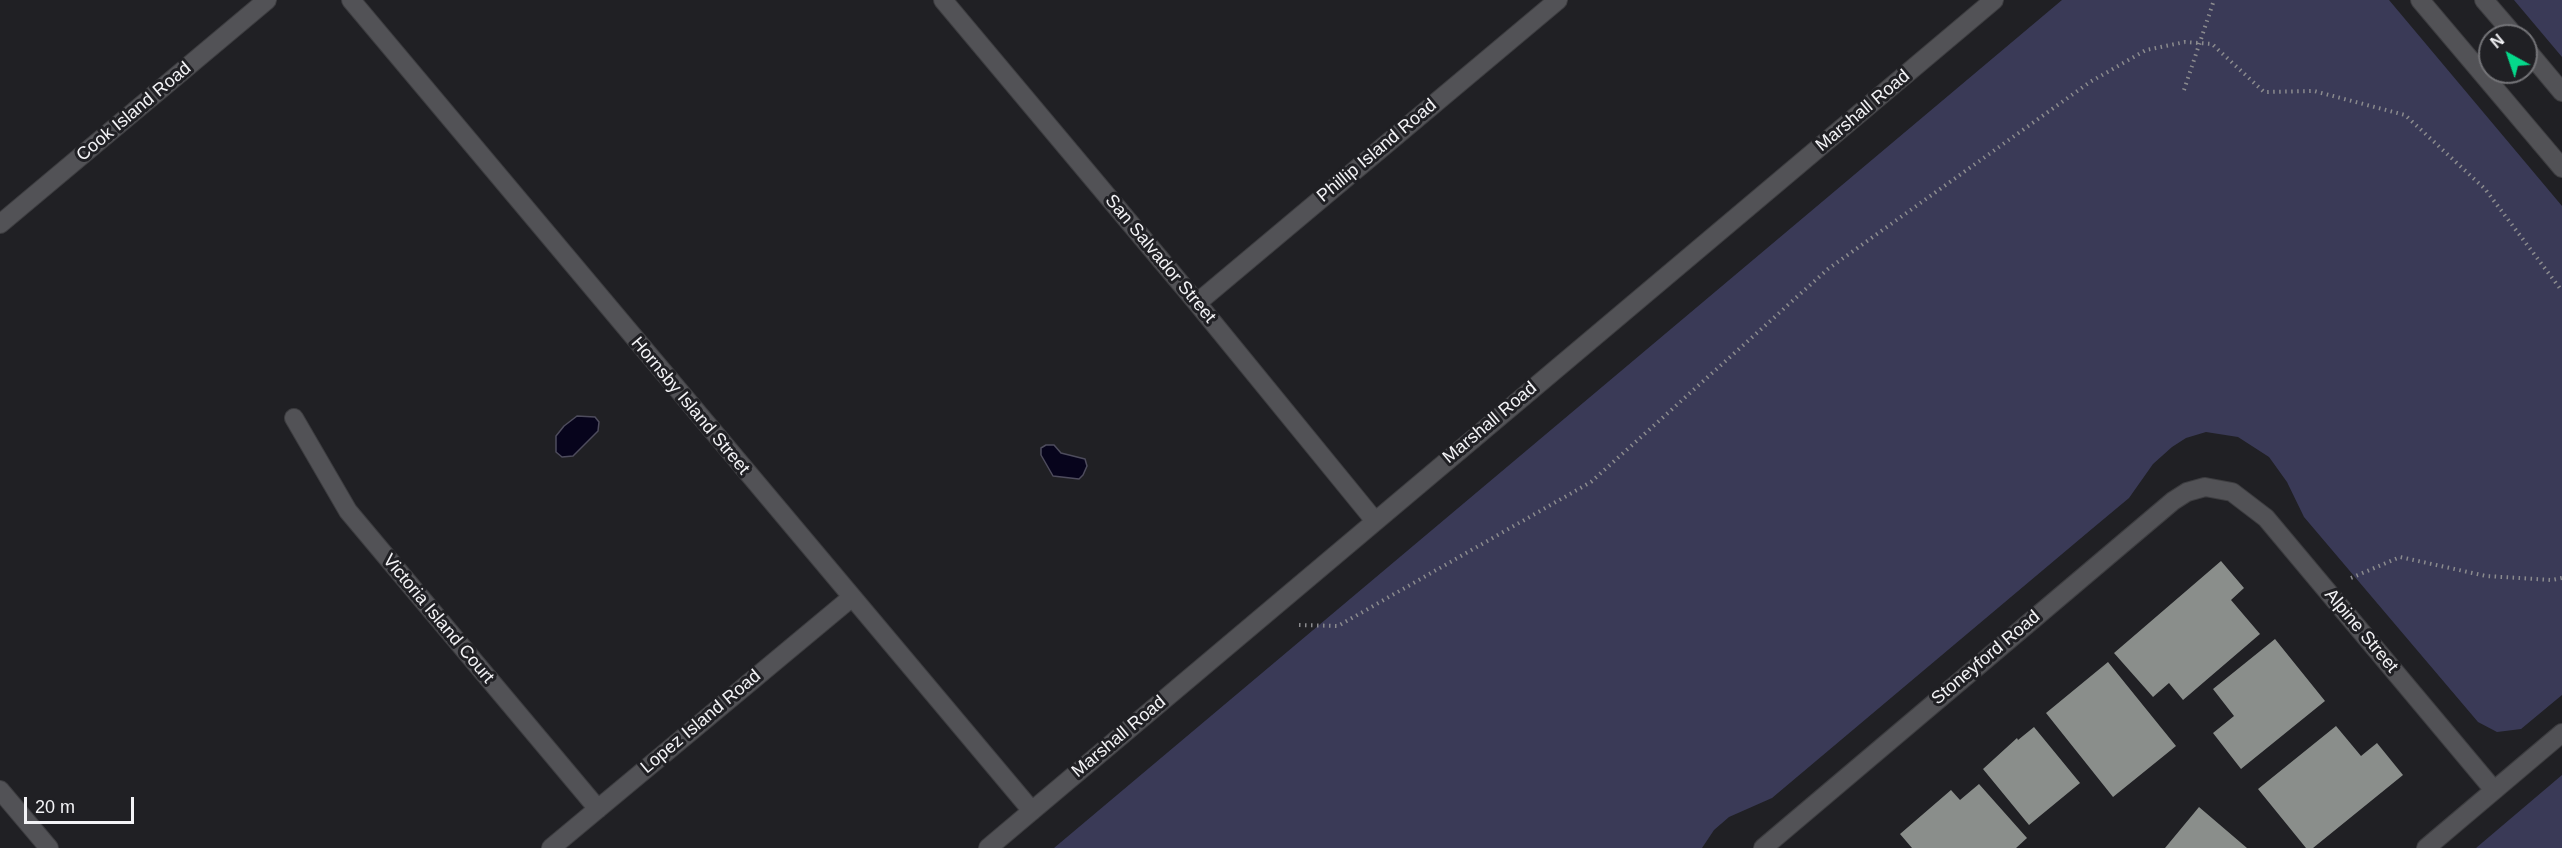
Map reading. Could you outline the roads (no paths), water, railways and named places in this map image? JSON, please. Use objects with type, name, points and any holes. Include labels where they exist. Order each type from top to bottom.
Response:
[{"type":"street","name":"Cook Island Road","points":[[0,224],[267,0]]},
{"type":"street","name":"Hornsby Island Street","points":[[351,0],[1032,811]]},
{"type":"street","name":"San Salvador Street","points":[[943,0],[1197,303],[1375,521]]},
{"type":"street","name":"Phillip Island Road","points":[[1197,303],[1558,0]]},
{"type":"street","name":"Marshall Road","points":[[987,848],[1994,0]]},
{"type":"street","points":[[2420,0],[2562,168]]},
{"type":"street","points":[[2484,0],[2505,24]]},
{"type":"street","points":[[2538,63],[2562,92]]},
{"type":"street","name":"Victoria Island Court","points":[[294,418],[348,511],[598,809]]},
{"type":"street","name":"Alpine Street","points":[[2218,487],[2232,492],[2266,518],[2493,789]]},
{"type":"street","name":"Stoneyford Road","points":[[1763,848],[2173,501],[2197,488],[2218,487]]},
{"type":"street","name":"Lopez Island Road","points":[[551,848],[851,598]]},
{"type":"street","points":[[2426,848],[2562,733]]},
{"type":"street","points":[[0,790],[49,848]]}]
